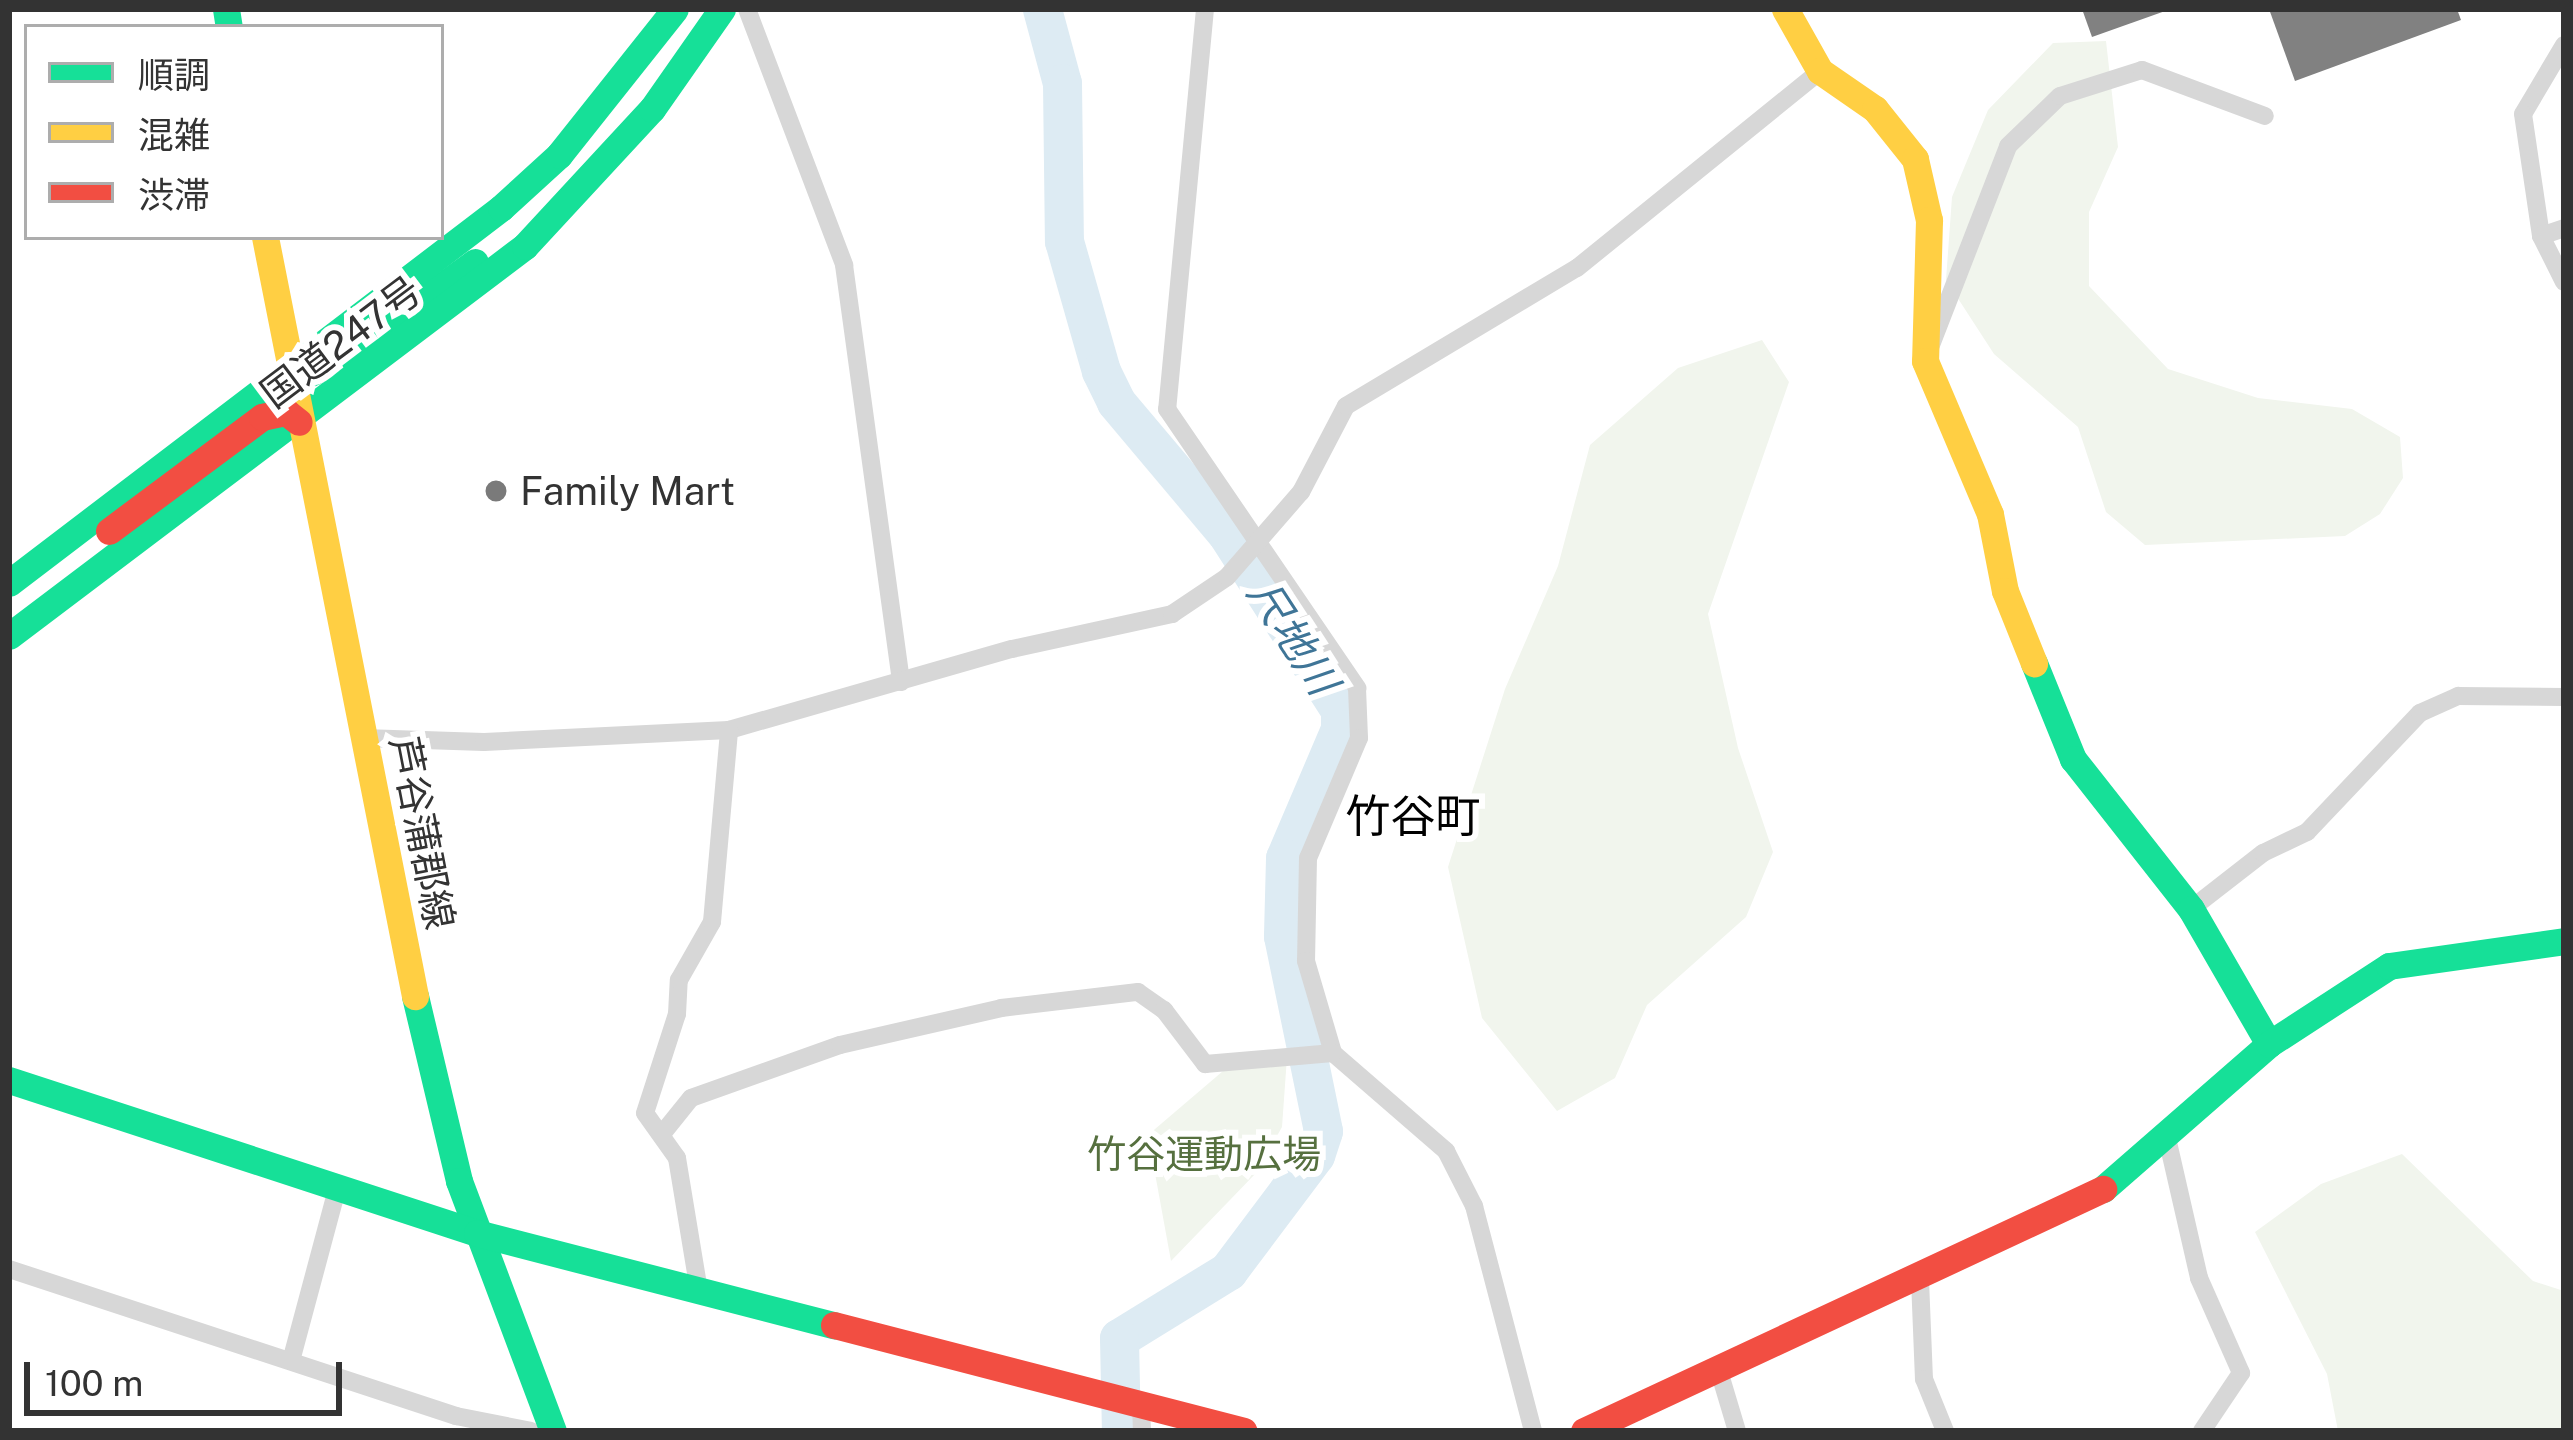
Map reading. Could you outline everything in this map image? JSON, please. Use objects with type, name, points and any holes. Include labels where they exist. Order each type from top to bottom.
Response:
[{"type":"main road","name":"国道247号","points":[[16,578],[287,365],[516,195],[559,154],[675,9]]},
{"type":"main road","name":"国道247号","points":[[9,636],[473,291],[556,213],[652,109],[722,9]]},
{"type":"main road","points":[[1785,9],[1820,71],[1874,109],[1915,159],[1929,220],[1925,361],[1990,514],[2005,591],[2073,759],[2192,909],[2269,1044]]},
{"type":"main road","points":[[287,365],[304,376],[341,358],[556,213]]},
{"type":"main road","name":"芦谷蒲郡線","points":[[266,240],[431,1075],[477,1233],[553,1431]]},
{"type":"main road","points":[[16,578],[107,532],[262,417],[286,412],[299,422]]},
{"type":"main road","points":[[1584,1431],[1920,1280],[2101,1191],[2269,1044],[2389,966],[2564,940]]},
{"type":"main road","points":[[9,1080],[477,1233],[1098,1393],[1138,1413],[1244,1431]]},
{"type":"street","points":[[748,9],[844,265],[901,682]]},
{"type":"street","points":[[1205,9],[1166,409],[1358,688],[1362,715],[1308,858],[1306,961],[1329,1053],[1446,1151],[1474,1206],[1533,1431]]},
{"type":"street","points":[[2564,45],[2522,114],[2541,236],[2564,282]]},
{"type":"street","points":[[1925,361],[2008,146],[2060,96],[2142,70],[2265,116]]},
{"type":"street","points":[[363,738],[484,742],[729,730],[1172,614],[1203,599],[1301,492],[1346,406],[1577,268],[1820,71]]},
{"type":"street","points":[[2541,236],[2564,228]]},
{"type":"street","points":[[2192,909],[2263,853],[2307,832],[2420,713],[2458,696],[2564,697]]},
{"type":"street","points":[[699,1291],[692,1214],[662,1134],[645,1113],[677,1014],[679,980],[712,922],[729,730]]},
{"type":"street","points":[[662,1134],[691,1097],[840,1045],[1001,1008],[1138,992],[1164,1010],[1205,1064],[1298,1052],[1329,1053]]},
{"type":"street","points":[[2167,1138],[2198,1278],[2241,1373],[2202,1431]]},
{"type":"street","points":[[291,1361],[338,1186]]},
{"type":"street","points":[[9,1268],[291,1361],[457,1423],[531,1431]]},
{"type":"street","points":[[1920,1280],[1924,1378],[1945,1431]]},
{"type":"street","points":[[1719,1371],[1737,1431]]},
{"type":"green space","points":[[2106,41],[2118,147],[2089,212],[2089,286],[2168,369],[2258,398],[2352,409],[2400,437],[2403,478],[2380,514],[2345,536],[2145,545],[2106,512],[2078,427],[1994,354],[1946,280],[1952,197],[1988,110],[2053,43]]},
{"type":"green space","points":[[1762,340],[1789,382],[1708,614],[1738,748],[1773,852],[1746,917],[1647,1005],[1615,1078],[1557,1111],[1482,1018],[1448,867],[1505,689],[1558,566],[1590,445],[1678,368]]},
{"type":"green space","name":"竹谷運動広場","points":[[1287,1057],[1282,1127],[1257,1172],[1171,1261],[1148,1135],[1223,1071]]},
{"type":"green space","points":[[2402,1154],[2533,1281],[2564,1291],[2564,1431],[2338,1431],[2327,1374],[2255,1232],[2321,1184]]},
{"type":"building","points":[[2082,9],[2168,9],[2168,10],[2092,37]]},
{"type":"building","points":[[2269,9],[2457,9],[2461,20],[2295,81]]},
{"type":"waterway","name":"尺地川","points":[[1042,9],[1062,83],[1064,241],[1101,371],[1116,402],[1227,534],[1340,710],[1340,729],[1285,858],[1283,936],[1323,1131],[1315,1155],[1228,1271],[1119,1338],[1121,1431]]},
{"type":"traffic: fast","points":[[226,9],[228,24]]},
{"type":"traffic: fast","points":[[9,583],[501,208],[559,155],[675,9]]},
{"type":"traffic: fast","points":[[9,636],[525,246],[652,109],[722,9]]},
{"type":"traffic: fast","points":[[294,370],[304,376],[342,358],[475,262]]},
{"type":"traffic: fast","points":[[2034,663],[2073,759],[2191,909],[2269,1044]]},
{"type":"traffic: fast","points":[[2103,1189],[2269,1044],[2389,966],[2564,941]]},
{"type":"traffic: fast","points":[[415,996],[459,1181],[553,1431]]},
{"type":"traffic: fast","points":[[9,1080],[477,1233],[834,1325]]},
{"type":"traffic: slow","points":[[1785,9],[1820,71],[1875,109],[1915,159],[1929,220],[1925,361],[1990,514],[2005,591],[2034,663]]},
{"type":"traffic: slow","points":[[266,240],[415,996]]},
{"type":"traffic: jam","points":[[109,531],[262,417],[286,412],[299,422]]},
{"type":"traffic: jam","points":[[1584,1431],[2103,1189]]},
{"type":"traffic: jam","points":[[834,1325],[1244,1431]]},
{"type":"place","name":"Family Mart","points":[[496,491]]},
{"type":"district","name":"竹谷町","points":[[1413,816]]}]
